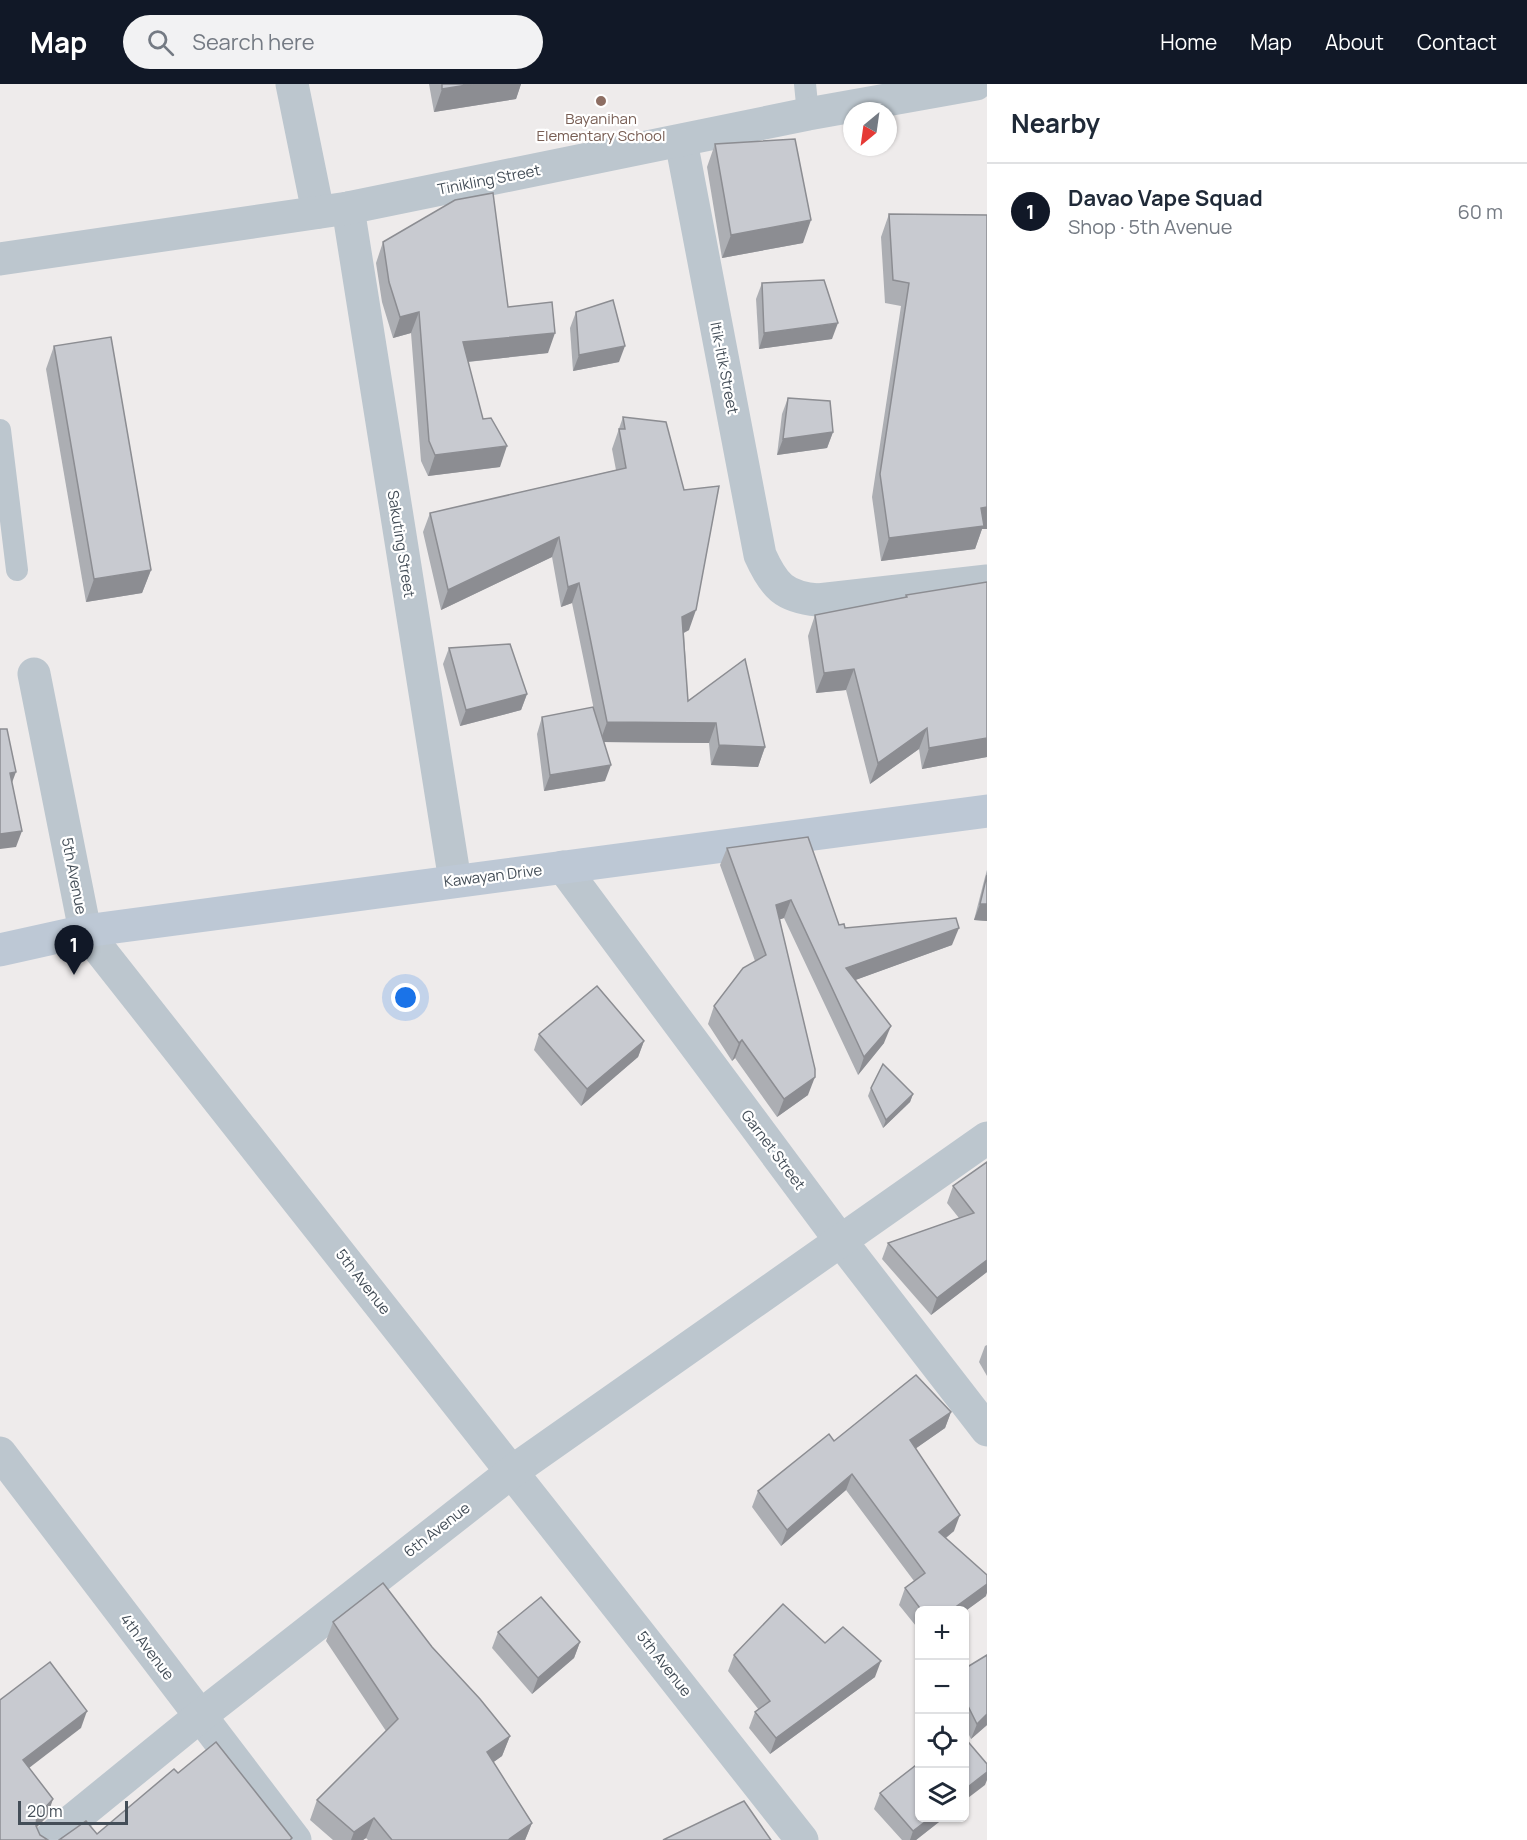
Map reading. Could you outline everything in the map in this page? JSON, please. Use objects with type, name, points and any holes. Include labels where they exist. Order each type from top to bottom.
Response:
[{"type":"street","name":"Sakuting Street","points":[[292,84],[333,210],[455,881]]},
{"type":"street","name":"Tinikling Street","points":[[0,260],[333,210],[681,141],[806,99],[976,84]]},
{"type":"street","name":"Itik-Itik Street","points":[[681,141],[760,555],[768,574],[781,589],[799,598],[818,600],[987,581]]},
{"type":"street","name":"5th Avenue","points":[[34,674],[85,931],[802,1840]]},
{"type":"street","name":"Kawayan Drive","points":[[0,950],[85,931],[987,811]]},
{"type":"street","name":"Garnet Street","points":[[563,867],[840,1240],[987,1430]]},
{"type":"street","name":"6th Avenue","points":[[48,1840],[199,1717],[513,1471],[987,1138]]},
{"type":"street","name":"4th Avenue","points":[[0,1453],[295,1840]]},
{"type":"lane","points":[[0,430],[17,570]]},
{"type":"building","points":[[442,84],[473,84],[442,89]]},
{"type":"building","points":[[795,139],[811,220],[731,235],[715,144]]},
{"type":"building","points":[[493,193],[508,307],[552,302],[555,333],[463,342],[483,419],[491,418],[507,446],[435,455],[429,441],[419,312],[400,317],[389,282],[383,242],[455,200]]},
{"type":"building","points":[[889,214],[987,215],[987,507],[981,508],[984,526],[889,538],[880,474],[909,283],[893,280]]},
{"type":"building","points":[[824,280],[838,323],[764,333],[762,283]]},
{"type":"building","points":[[613,300],[625,346],[579,355],[576,312]]},
{"type":"building","points":[[111,337],[151,570],[94,579],[54,346]]},
{"type":"building","points":[[788,398],[830,401],[833,432],[783,439]]},
{"type":"building","points":[[623,417],[666,422],[684,490],[719,486],[696,610],[682,617],[688,701],[745,659],[765,747],[719,745],[716,723],[607,722],[579,583],[568,587],[559,537],[448,590],[430,513],[626,468],[619,429],[625,429]]},
{"type":"building","points":[[987,582],[987,738],[929,748],[927,728],[878,763],[854,669],[824,673],[815,615],[907,597],[906,595]]},
{"type":"building","points":[[510,644],[527,694],[466,710],[449,648]]},
{"type":"building","points":[[593,707],[611,765],[550,775],[542,717]]},
{"type":"building","points":[[0,729],[7,729],[16,772],[10,773],[22,831],[0,834]]},
{"type":"building","points":[[808,837],[839,925],[844,924],[845,928],[956,918],[959,928],[846,968],[891,1026],[864,1057],[791,900],[776,905],[815,1069],[815,1077],[784,1099],[742,1040],[739,1043],[714,1006],[743,968],[766,955],[727,848]]},
{"type":"building","points":[[987,875],[987,904],[980,904]]},
{"type":"building","points":[[597,986],[644,1041],[587,1089],[539,1034]]},
{"type":"building","points":[[883,1064],[913,1094],[886,1120],[871,1088]]},
{"type":"building","points":[[987,1162],[987,1260],[937,1298],[888,1243],[974,1213],[953,1186]]},
{"type":"building","points":[[916,1375],[951,1412],[910,1440],[960,1515],[939,1532],[987,1575],[987,1584],[957,1606],[918,1606],[905,1588],[925,1573],[852,1474],[787,1530],[758,1491],[829,1434],[834,1441]]},
{"type":"building","points":[[383,1583],[432,1647],[480,1699],[510,1736],[487,1752],[532,1823],[508,1840],[392,1840],[374,1818],[354,1832],[317,1800],[398,1719],[333,1622]]},
{"type":"building","points":[[541,1597],[580,1642],[538,1678],[498,1632]]},
{"type":"building","points":[[783,1604],[825,1643],[843,1627],[881,1661],[776,1738],[755,1712],[770,1701],[734,1655]]},
{"type":"building","points":[[987,1655],[987,1714],[977,1724],[969,1708],[969,1666]]},
{"type":"building","points":[[50,1662],[87,1711],[23,1760],[53,1799],[37,1816],[36,1826],[40,1835],[48,1840],[0,1840],[0,1700]]},
{"type":"building","points":[[216,1742],[292,1838],[290,1840],[59,1840],[86,1821],[97,1834],[174,1769],[178,1773]]},
{"type":"building","points":[[969,1743],[987,1764],[987,1772],[969,1786]]},
{"type":"building","points":[[915,1766],[915,1822],[925,1822],[913,1831],[880,1793]]},
{"type":"building","points":[[744,1801],[771,1840],[663,1840]]},
{"type":"place","name":"Bayanihan Elementary School","points":[[601,101]]},
{"type":"place","name":"Davao Vape Squad","points":[[74,975]]}]
